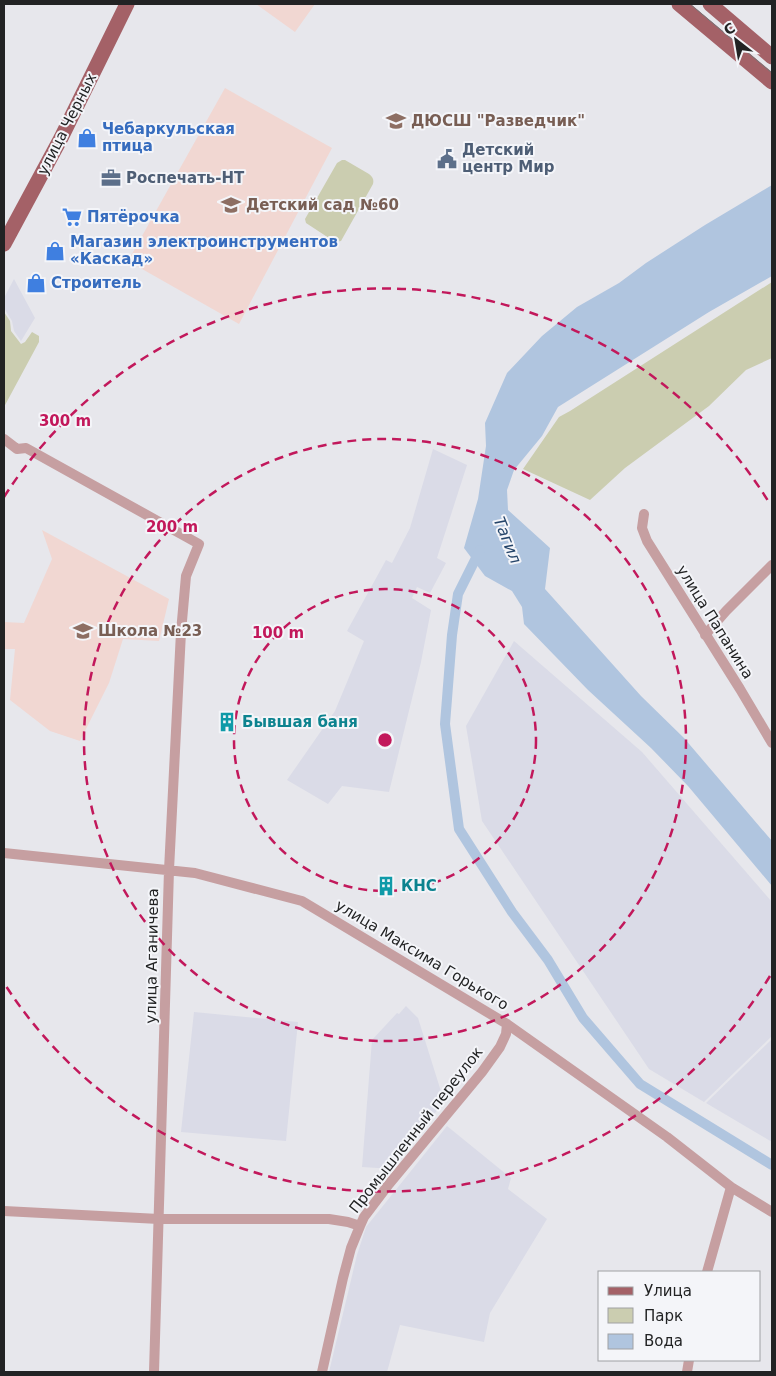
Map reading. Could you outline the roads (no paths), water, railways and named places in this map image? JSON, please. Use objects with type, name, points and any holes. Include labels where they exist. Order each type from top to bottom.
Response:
[{"type":"main road","name":"улица Черных","points":[[5,237],[61,138],[127,4]]},
{"type":"main road","points":[[679,4],[772,82]]},
{"type":"main road","points":[[710,4],[772,57]]},
{"type":"street","name":"улица Аганичева","points":[[4,439],[17,449],[26,448],[199,544],[186,576],[181,632],[169,870],[154,1372]]},
{"type":"street","name":"улица Папанина","points":[[644,514],[642,528],[647,541],[772,743]]},
{"type":"street","points":[[705,634],[772,565]]},
{"type":"street","name":"улица Максима Горького","points":[[4,853],[195,873],[302,901],[507,1024],[667,1137],[731,1187],[772,1212]]},
{"type":"street","name":"Промышленный переулок","points":[[322,1372],[342,1278],[351,1248],[364,1217],[482,1072],[500,1047],[506,1034],[507,1024]]},
{"type":"street","points":[[707,1271],[731,1187]]},
{"type":"street","points":[[4,1211],[159,1219],[329,1220],[348,1222],[360,1226]]},
{"type":"water","name":"Тагил","points":[[772,185],[772,276],[709,312],[558,407],[542,436],[514,470],[507,490],[508,510],[550,548],[545,589],[641,696],[684,738],[772,841],[772,886],[688,786],[651,748],[588,690],[524,624],[522,607],[512,591],[485,576],[464,548],[478,499],[486,446],[485,423],[507,373],[542,336],[577,307],[619,283],[705,225]]},
{"type":"waterway","points":[[480,550],[458,594],[452,635],[445,724],[459,829],[512,912],[548,960],[583,1018],[640,1084],[772,1165]]},
{"type":"tram line","points":[[690,4],[772,73]]},
{"type":"place","name":"ДЮСШ \"Разведчик\"","points":[[396,121]]},
{"type":"place","name":"Чебаркульская птица","points":[[87,138]]},
{"type":"place","name":"Детский центр Мир","points":[[447,159]]},
{"type":"place","name":"Роспечать-НТ","points":[[111,178]]},
{"type":"place","name":"Детский сад №60","points":[[231,205]]},
{"type":"place","name":"Пятёрочка","points":[[72,217]]},
{"type":"place","name":"Магазин электроинструментов «Каскад»","points":[[55,251]]},
{"type":"place","name":"Строитель","points":[[36,283]]},
{"type":"place","name":"Школа №23","points":[[83,631]]},
{"type":"place","name":"Бывшая баня","points":[[227,722]]},
{"type":"place","name":"КНС","points":[[386,886]]}]
